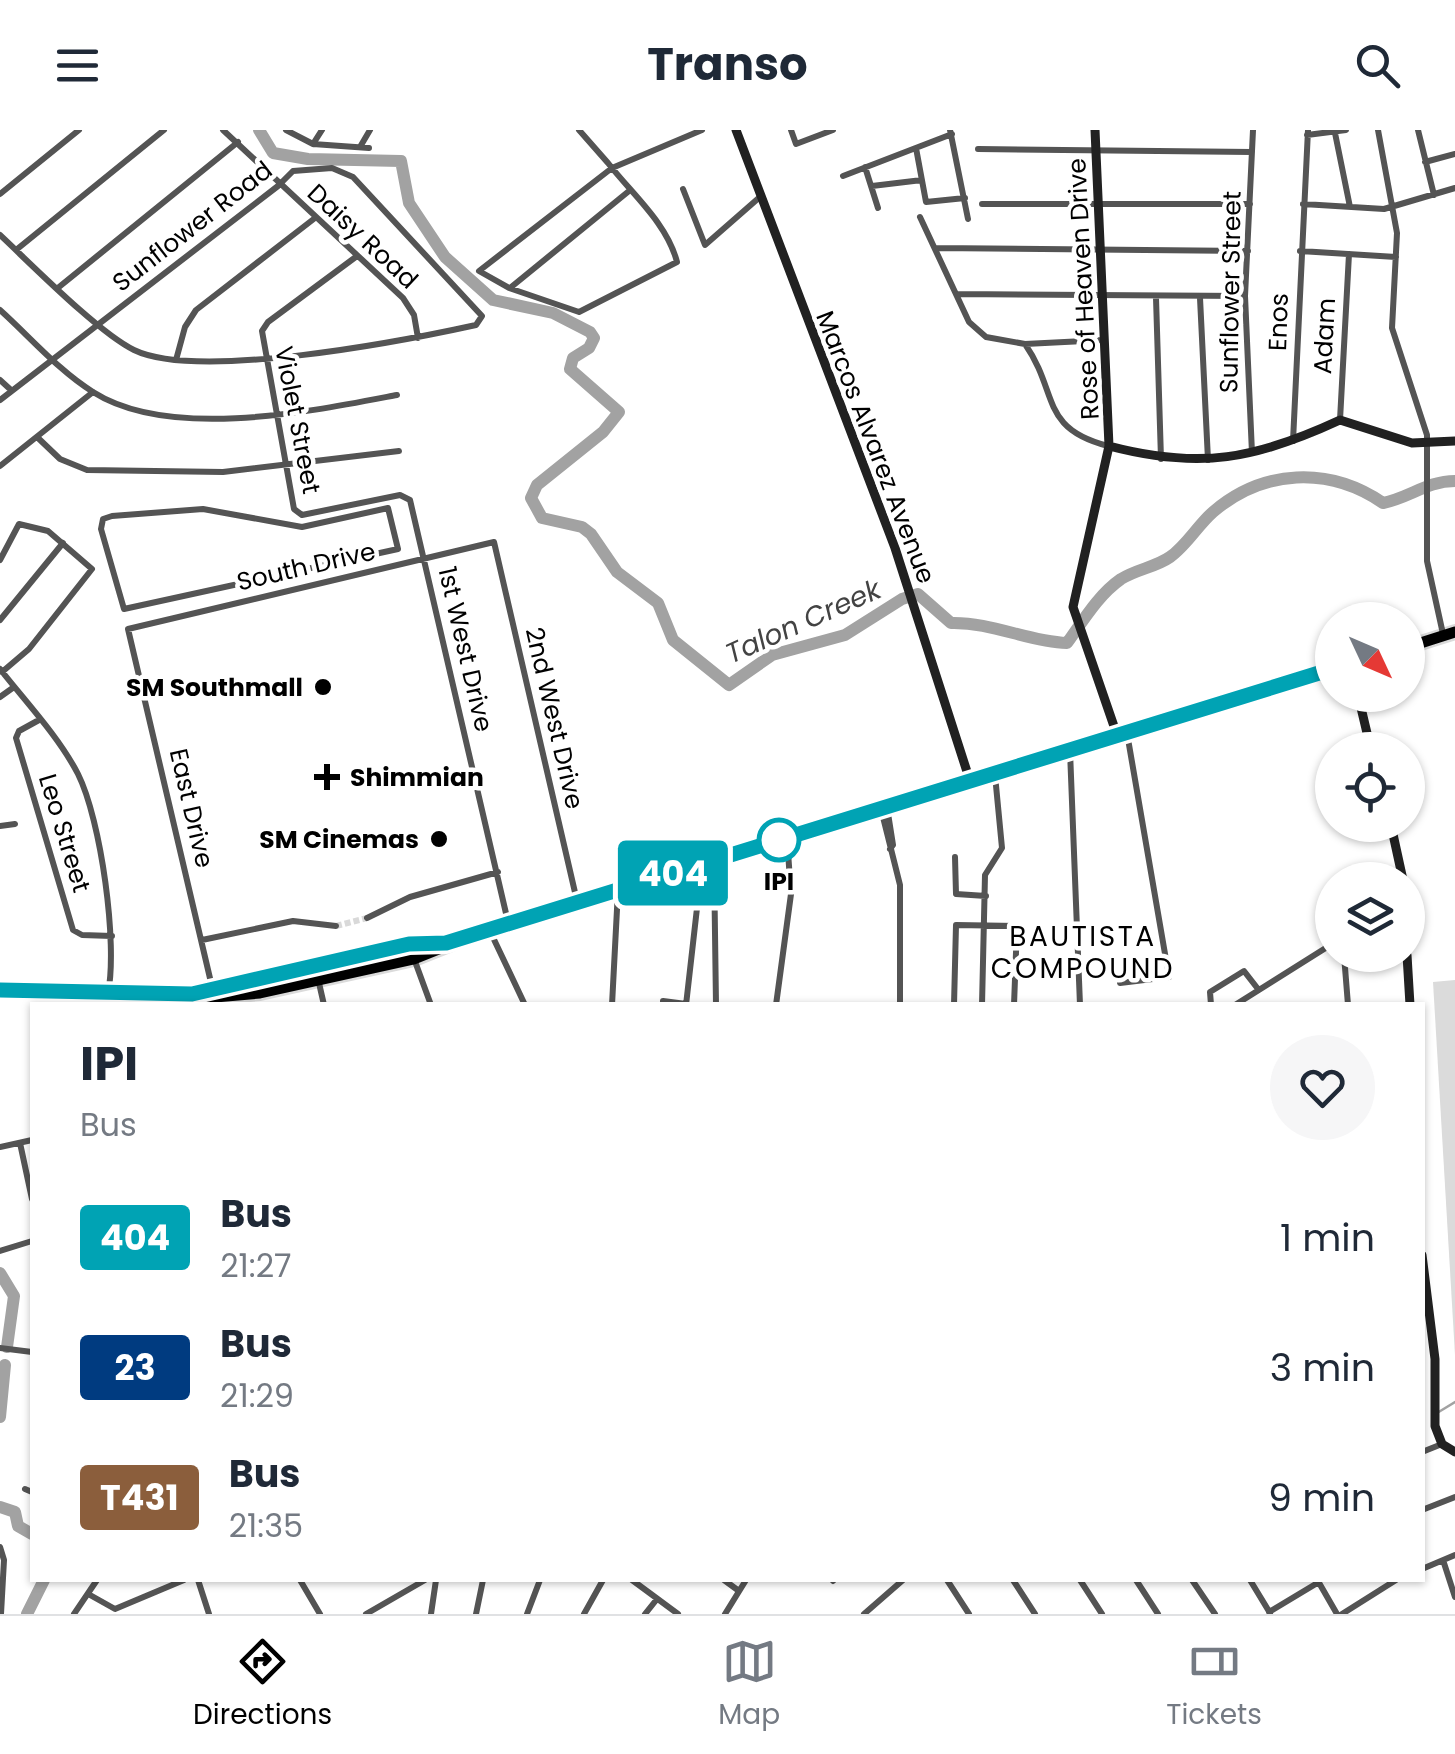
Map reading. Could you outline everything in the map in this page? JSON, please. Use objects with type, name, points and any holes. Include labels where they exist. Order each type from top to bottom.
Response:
[{"type":"highway","points":[[1425,641],[1449,633]]},
{"type":"highway","points":[[0,990],[108,994],[141,1000],[319,983],[414,959],[489,929],[1315,674]]},
{"type":"highway","points":[[214,991],[409,944],[446,943]]},
{"type":"street","points":[[0,194],[79,130]]},
{"type":"street","points":[[16,250],[164,130]]},
{"type":"street","name":"Daisy Road","points":[[223,130],[278,186],[410,306],[418,338]]},
{"type":"street","points":[[286,130],[314,144],[365,147],[370,130]]},
{"type":"street","points":[[314,144],[322,130]]},
{"type":"street","points":[[579,130],[612,168],[671,239],[677,262],[579,312],[509,288],[479,271],[612,168],[702,130]]},
{"type":"street","name":"Marcos Alvarez Avenue","points":[[736,130],[913,602],[970,781]]},
{"type":"street","points":[[791,130],[796,144],[833,130]]},
{"type":"street","name":"Rose of Heaven Drive","points":[[1095,130],[1110,446],[1074,594],[1075,621],[1122,734]]},
{"type":"street","name":"Sunflower Street","points":[[1252,454],[1245,296],[1253,130]]},
{"type":"street","points":[[1308,133],[1346,130]]},
{"type":"street","points":[[1378,130],[1394,206],[1392,328],[1428,443],[1427,561],[1449,633]]},
{"type":"street","points":[[1418,130],[1434,195]]},
{"type":"street","points":[[843,176],[951,132],[968,220]]},
{"type":"street","name":"Enos","points":[[1293,442],[1308,133]]},
{"type":"street","points":[[1335,133],[1350,207]]},
{"type":"street","points":[[59,287],[238,142]]},
{"type":"street","points":[[916,148],[929,204],[965,198]]},
{"type":"street","points":[[978,150],[1252,152]]},
{"type":"street","points":[[1425,162],[1455,154]]},
{"type":"street","points":[[865,167],[878,208]]},
{"type":"street","name":"Sunflower Road","points":[[0,400],[293,171],[332,168],[353,176],[480,310],[481,322],[476,326],[418,338]]},
{"type":"street","points":[[872,186],[922,180]]},
{"type":"street","points":[[683,188],[704,246],[761,196]]},
{"type":"street","points":[[1303,204],[1394,206],[1455,188]]},
{"type":"street","points":[[509,288],[630,191]]},
{"type":"street","points":[[982,204],[1250,204]]},
{"type":"street","points":[[920,216],[976,331],[1025,344],[1106,340]]},
{"type":"street","points":[[176,360],[185,327],[196,310],[315,218]]},
{"type":"street","points":[[0,235],[100,324],[138,352],[176,360],[265,361],[418,338]]},
{"type":"street","points":[[935,248],[1248,251]]},
{"type":"street","points":[[1300,252],[1396,257]]},
{"type":"street","name":"Adam","points":[[1340,420],[1349,254]]},
{"type":"street","name":"Violet Street","points":[[302,516],[294,508],[276,418],[265,361],[264,326],[357,256]]},
{"type":"street","points":[[955,294],[1245,296]]},
{"type":"street","points":[[1156,298],[1161,460]]},
{"type":"street","points":[[1200,298],[1208,460]]},
{"type":"street","points":[[0,310],[93,392],[136,410],[276,418],[397,395]]},
{"type":"street","points":[[1025,344],[1065,426],[1080,438],[1161,460],[1208,460],[1252,454],[1293,442],[1340,420],[1412,443],[1455,441]]},
{"type":"street","points":[[0,380],[12,390]]},
{"type":"street","points":[[0,466],[93,392]]},
{"type":"street","points":[[37,437],[60,459],[87,470],[222,472],[399,451]]},
{"type":"street","name":"1st West Drive","points":[[302,516],[406,496],[425,558],[508,923]]},
{"type":"street","points":[[388,508],[398,549],[268,578],[122,609],[101,529],[104,520],[202,509],[302,527],[388,508]]},
{"type":"street","points":[[0,560],[19,524],[48,531],[92,570],[29,649],[1,671],[71,764],[84,792],[112,936],[108,994]]},
{"type":"street","name":"South Drive","points":[[128,629],[494,542]]},
{"type":"street","name":"2nd West Drive","points":[[494,542],[577,902]]},
{"type":"street","points":[[0,620],[63,543]]},
{"type":"street","points":[[268,578],[272,594]]},
{"type":"street","name":"East Drive","points":[[128,629],[214,991]]},
{"type":"street","points":[[0,696],[14,687]]},
{"type":"street","name":"Leo Street","points":[[39,720],[18,732],[16,738],[72,930],[82,936],[112,936]]},
{"type":"street","points":[[1120,983],[1169,977],[1122,734]]},
{"type":"street","points":[[1070,750],[1080,1002]]},
{"type":"street","points":[[982,1002],[985,876],[1002,848],[995,774]]},
{"type":"street","points":[[884,808],[900,885],[900,1002]]},
{"type":"street","points":[[0,826],[16,824]]},
{"type":"street","points":[[776,1002],[790,894],[787,838]]},
{"type":"street","points":[[955,857],[956,894],[986,896]]},
{"type":"street","points":[[686,1002],[708,862]]},
{"type":"street","points":[[708,862],[716,1002]]},
{"type":"street","points":[[367,918],[410,897],[498,872]]},
{"type":"street","points":[[612,1002],[618,890]]},
{"type":"street","points":[[202,940],[293,921],[336,926]]},
{"type":"street","points":[[954,1002],[956,925],[1018,926],[1014,1002]]},
{"type":"street","points":[[489,929],[523,1002]]},
{"type":"street","points":[[409,944],[429,1002]]},
{"type":"street","points":[[1238,1002],[1315,954]]},
{"type":"street","points":[[1212,1002],[1210,992],[1244,971],[1258,989]]},
{"type":"street","points":[[1345,972],[1348,1002]]},
{"type":"street","points":[[1408,972],[1410,1002]]},
{"type":"street","points":[[319,983],[323,1002]]},
{"type":"street","points":[[0,1147],[30,1140]]},
{"type":"street","points":[[20,1143],[30,1190]]},
{"type":"street","points":[[0,1251],[30,1242]]},
{"type":"street","points":[[1425,1278],[1435,1358],[1436,1414],[1442,1444],[1455,1452]]},
{"type":"street","points":[[0,1348],[30,1352]]},
{"type":"street","points":[[1425,1360],[1435,1358]]},
{"type":"street","points":[[1425,1451],[1442,1444]]},
{"type":"street","points":[[1425,1509],[1455,1497]]},
{"type":"street","points":[[0,1548],[4,1560],[1,1614]]},
{"type":"street","points":[[1425,1568],[1455,1555]]},
{"type":"street","points":[[1443,1560],[1455,1597]]},
{"type":"street","points":[[74,1614],[96,1582]]},
{"type":"street","points":[[151,1582],[155,1591]]},
{"type":"street","points":[[90,1595],[115,1609],[179,1582]]},
{"type":"street","points":[[199,1582],[209,1614]]},
{"type":"street","points":[[366,1614],[422,1582]]},
{"type":"street","points":[[431,1614],[436,1582]]},
{"type":"street","points":[[476,1614],[483,1582]]},
{"type":"street","points":[[527,1614],[539,1582]]},
{"type":"street","points":[[584,1614],[602,1582]]},
{"type":"street","points":[[635,1582],[678,1614]]},
{"type":"street","points":[[727,1582],[740,1591]]},
{"type":"street","points":[[725,1614],[745,1582]]},
{"type":"street","points":[[868,1613],[902,1582]]},
{"type":"street","points":[[948,1582],[969,1614]]},
{"type":"street","points":[[1014,1582],[1035,1614]]},
{"type":"street","points":[[1081,1582],[1102,1614]]},
{"type":"street","points":[[1137,1582],[1158,1614]]},
{"type":"street","points":[[1193,1582],[1214,1614]]},
{"type":"street","points":[[1251,1582],[1270,1613],[1316,1582]]},
{"type":"street","points":[[1319,1582],[1340,1614],[1393,1582]]},
{"type":"street","points":[[302,1583],[320,1614]]},
{"type":"street","points":[[645,1614],[657,1599]]},
{"type":"shaded area","points":[[1455,980],[1455,1355],[1433,982]]},
{"type":"waterway","name":"Talon Creek","points":[[259,130],[273,153],[308,159],[401,161],[409,203],[445,257],[493,300],[553,313],[590,332],[594,338],[589,348],[573,358],[570,369],[619,412],[603,432],[537,485],[531,498],[542,518],[582,527],[591,534],[617,572],[658,603],[673,640],[729,685],[772,655],[845,635],[902,599],[918,594],[951,623],[981,625],[1067,643],[1113,585],[1170,557],[1213,512],[1253,487],[1275,480],[1319,478],[1362,491],[1383,503],[1455,481]]},
{"type":"waterway","points":[[0,1273],[14,1296],[7,1347]]},
{"type":"waterway","points":[[0,1417],[5,1365]]},
{"type":"waterway","points":[[1437,1413],[1455,1402]]},
{"type":"waterway","points":[[0,1507],[15,1512],[18,1526],[30,1533]]},
{"type":"waterway","points":[[27,1614],[43,1582]]},
{"type":"tunnel","points":[[336,926],[367,918]]},
{"type":"bus line","name":"404","points":[[0,990],[192,994],[212,986],[284,976],[409,944],[446,943],[1315,674]]},
{"type":"place","name":"SM Southmall","points":[[323,687]]},
{"type":"place","name":"Shimmian","points":[[327,777]]},
{"type":"place","name":"SM Cinemas","points":[[439,839]]},
{"type":"place","name":"IPI","points":[[779,840]]},
{"type":"district","name":"BAUTISTA COMPOUND","points":[[1083,952]]}]
